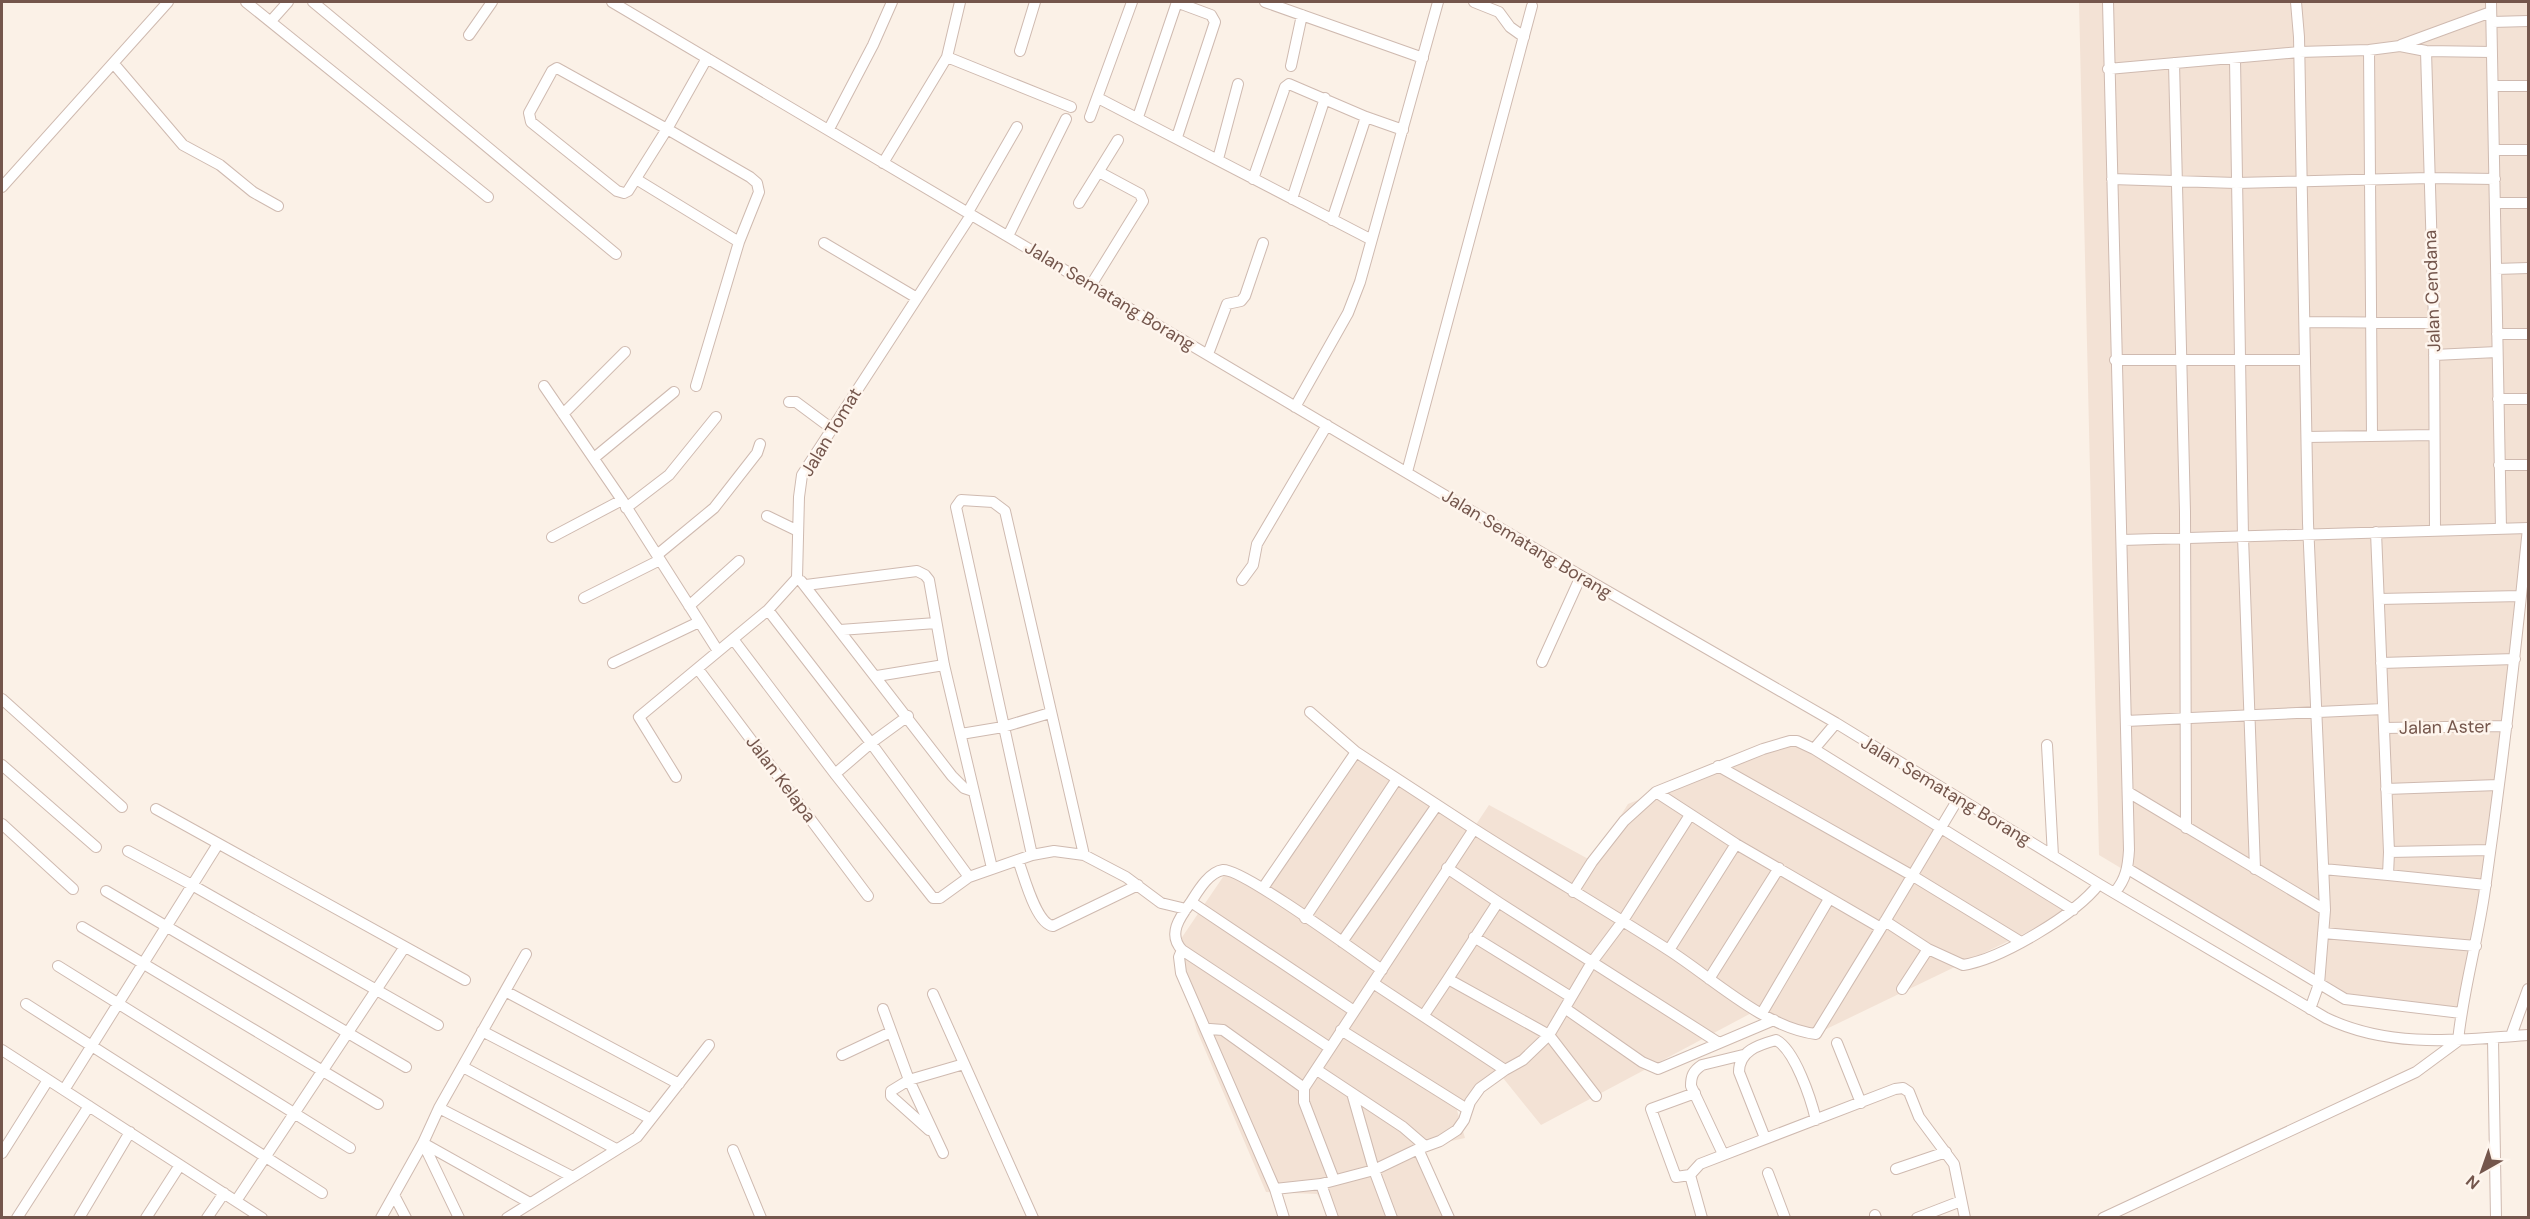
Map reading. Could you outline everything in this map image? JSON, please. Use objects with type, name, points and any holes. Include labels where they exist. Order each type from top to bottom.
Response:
[{"type":"street","points":[[2,188],[168,2]]},
{"type":"street","points":[[246,2],[488,197]]},
{"type":"street","points":[[271,21],[288,2]]},
{"type":"street","points":[[314,2],[616,254]]},
{"type":"street","points":[[469,35],[492,2]]},
{"type":"street","name":"Jalan Sematang Borang","points":[[612,2],[1209,354],[1295,407],[1321,435],[1407,472],[1581,576],[1836,723],[1955,803],[2053,856],[2097,887],[2115,892],[2310,1009],[2344,1027],[2375,1036],[2406,1040],[2458,1041],[2529,1035]]},
{"type":"street","points":[[829,129],[873,45],[892,2]]},
{"type":"street","points":[[883,163],[947,57],[960,2]]},
{"type":"street","points":[[1020,51],[1035,2]]},
{"type":"street","points":[[1090,117],[1132,2]]},
{"type":"street","points":[[1138,117],[1176,2],[1211,15],[1215,22],[1177,137]]},
{"type":"street","points":[[1265,2],[1423,58]]},
{"type":"street","points":[[1295,407],[1348,313],[1360,282],[1370,239],[1438,2]]},
{"type":"street","points":[[1474,2],[1499,12],[1510,27],[1524,37]]},
{"type":"street","points":[[2110,2],[2108,69],[2128,792],[2128,868],[2122,884],[2115,892]]},
{"type":"street","points":[[2296,2],[2306,322],[2309,535],[2325,910],[2319,984],[2310,1009]]},
{"type":"street","points":[[1407,472],[1532,6]]},
{"type":"street","points":[[2108,69],[2299,52],[2369,50],[2400,46],[2491,12],[2529,21]]},
{"type":"street","points":[[2491,12],[2501,529]]},
{"type":"street","points":[[1291,66],[1302,15]]},
{"type":"street","points":[[2400,46],[2426,51],[2492,52]]},
{"type":"street","points":[[2369,50],[2368,179],[2372,435]]},
{"type":"street","name":"Jalan Cendana","points":[[2426,51],[2434,323],[2435,531]]},
{"type":"street","points":[[947,57],[1071,107]]},
{"type":"street","points":[[696,386],[739,242],[759,192],[757,183],[667,129],[559,68],[552,71],[529,114],[531,122],[617,191],[624,193],[628,191],[667,129],[707,58]]},
{"type":"street","points":[[2235,59],[2242,537],[2255,869]]},
{"type":"street","points":[[2174,63],[2185,538],[2186,828]]},
{"type":"street","points":[[114,64],[183,145],[209,159],[253,192],[278,206]]},
{"type":"street","points":[[1218,159],[1238,84]]},
{"type":"street","points":[[1253,179],[1289,84],[1403,130]]},
{"type":"street","points":[[2493,86],[2529,86]]},
{"type":"street","points":[[1098,98],[1370,239]]},
{"type":"street","points":[[1292,199],[1325,98]]},
{"type":"street","points":[[1332,220],[1366,117]]},
{"type":"street","points":[[1008,236],[1066,119]]},
{"type":"street","name":"Jalan Tomat","points":[[801,581],[798,531],[802,475],[969,214],[1017,127]]},
{"type":"street","points":[[1079,203],[1118,140]]},
{"type":"street","points":[[2494,150],[2529,150]]},
{"type":"street","points":[[1091,285],[1143,201],[1140,194],[1099,172]]},
{"type":"street","points":[[2112,179],[2236,183],[2429,178],[2494,179]]},
{"type":"street","points":[[636,179],[739,242]]},
{"type":"street","points":[[2495,203],[2529,203]]},
{"type":"street","points":[[824,243],[916,298]]},
{"type":"street","points":[[1209,354],[1227,304],[1241,301],[1245,296],[1263,243]]},
{"type":"street","points":[[2496,269],[2529,268]]},
{"type":"street","points":[[2306,322],[2434,323]]},
{"type":"street","points":[[2497,334],[2529,334]]},
{"type":"street","points":[[563,414],[625,352]]},
{"type":"street","points":[[2434,355],[2497,352]]},
{"type":"street","points":[[2115,360],[2180,358],[2305,360]]},
{"type":"street","points":[[544,386],[594,458],[718,651]]},
{"type":"street","points":[[594,458],[674,392]]},
{"type":"street","points":[[2498,399],[2529,399]]},
{"type":"street","points":[[789,402],[796,402],[831,428]]},
{"type":"street","points":[[552,537],[624,504],[669,475],[716,417]]},
{"type":"street","points":[[1242,580],[1252,565],[1257,544],[1321,435]]},
{"type":"street","points":[[2307,436],[2434,435]]},
{"type":"street","points":[[584,598],[659,557],[714,508],[757,453],[760,444]]},
{"type":"street","points":[[2499,465],[2529,465]]},
{"type":"street","points":[[1032,855],[956,507],[961,500],[993,502],[1005,512],[1084,855]]},
{"type":"street","points":[[767,516],[798,531]]},
{"type":"street","points":[[2103,1218],[2416,1072],[2458,1041],[2461,1013],[2476,946],[2486,885],[2515,659],[2528,528],[2122,540]]},
{"type":"street","points":[[2376,532],[2389,852],[2388,875]]},
{"type":"street","points":[[689,606],[739,561]]},
{"type":"street","points":[[676,777],[639,717],[801,581],[917,572],[925,575],[928,580],[944,665],[992,868]]},
{"type":"street","points":[[1542,662],[1581,576]]},
{"type":"street","points":[[801,581],[960,784],[973,792]]},
{"type":"street","points":[[2379,599],[2522,596]]},
{"type":"street","points":[[768,610],[871,743],[969,877]]},
{"type":"street","points":[[613,663],[699,622]]},
{"type":"street","points":[[840,630],[936,623]]},
{"type":"street","points":[[733,639],[930,896],[940,898],[969,877],[1032,855],[1054,851],[1084,855],[1138,885],[1161,903],[1189,906],[1354,1011]]},
{"type":"street","points":[[2381,663],[2515,659]]},
{"type":"street","points":[[877,676],[944,665]]},
{"type":"street","name":"Jalan Kelapa","points":[[698,669],[866,892]]},
{"type":"street","points":[[2,715],[6,703],[122,807]]},
{"type":"street","points":[[2126,721],[2184,717],[2316,714],[2383,709]]},
{"type":"street","points":[[1310,712],[1356,752],[1397,779],[1669,950],[1762,1013],[1800,1032],[1816,1034],[1955,803]]},
{"type":"street","points":[[961,734],[1003,727],[1050,713]]},
{"type":"street","points":[[835,774],[871,743],[908,716]]},
{"type":"street","points":[[1815,746],[1836,723]]},
{"type":"street","name":"Jalan Aster","points":[[2384,728],[2507,726]]},
{"type":"street","points":[[1574,892],[1592,862],[1624,820],[1656,792],[1718,766],[1790,741],[1797,741],[1815,746],[2073,910]]},
{"type":"street","points":[[2047,745],[2053,856]]},
{"type":"street","points":[[1263,888],[1356,752]]},
{"type":"street","points":[[2,765],[96,847]]},
{"type":"street","points":[[1718,766],[1913,876],[2021,942]]},
{"type":"street","points":[[1305,918],[1397,779]]},
{"type":"street","points":[[2386,789],[2498,785]]},
{"type":"street","points":[[1656,792],[1736,844],[1829,899],[1963,965],[2021,942],[2073,910],[2097,887]]},
{"type":"street","points":[[2128,792],[2325,910]]},
{"type":"street","points":[[1342,942],[1437,805]]},
{"type":"street","points":[[156,809],[465,980]]},
{"type":"street","points":[[1275,1189],[1321,1184],[1374,1170],[1440,1141],[1457,1130],[1464,1120],[1470,1102],[1480,1088],[1523,1060],[1549,1035],[1592,962],[1622,921],[1690,815]]},
{"type":"street","points":[[2,824],[73,889]]},
{"type":"street","points":[[1334,1180],[1304,1102],[1302,1095],[1304,1088],[1474,829]]},
{"type":"street","points":[[64,1090],[218,844]]},
{"type":"street","points":[[1669,950],[1736,844]]},
{"type":"street","points":[[2389,852],[2490,850]]},
{"type":"street","points":[[128,851],[438,1025]]},
{"type":"street","points":[[1018,860],[1040,918],[1049,926],[1138,885]]},
{"type":"street","points":[[1447,868],[1719,1043]]},
{"type":"street","points":[[1709,979],[1779,868]]},
{"type":"street","points":[[2128,868],[2344,999],[2461,1013]]},
{"type":"street","points":[[2323,869],[2486,885]]},
{"type":"street","points":[[1330,1048],[1182,950],[1174,934],[1180,918],[1213,874],[1225,870],[1232,871],[1263,888],[1382,970]]},
{"type":"street","points":[[106,891],[406,1067]]},
{"type":"street","points":[[1762,1013],[1829,899]]},
{"type":"street","points":[[1424,1015],[1498,902]]},
{"type":"street","points":[[82,927],[378,1104]]},
{"type":"street","points":[[2323,933],[2476,946]]},
{"type":"street","points":[[1474,937],[1571,997]]},
{"type":"street","points":[[236,1201],[404,948]]},
{"type":"street","points":[[1902,989],[1928,949]]},
{"type":"street","points":[[1182,950],[1179,957],[1180,973],[1275,1189],[1284,1218]]},
{"type":"street","points":[[381,1218],[423,1143],[439,1108],[526,954]]},
{"type":"street","points":[[58,966],[350,1148]]},
{"type":"street","points":[[1448,979],[1549,1035],[1596,1096]]},
{"type":"street","points":[[1373,983],[1505,1070]]},
{"type":"street","points":[[2511,1036],[2529,989]]},
{"type":"street","points":[[505,991],[679,1084]]},
{"type":"street","points":[[933,994],[1033,1218]]},
{"type":"street","points":[[26,1004],[322,1193]]},
{"type":"street","points":[[883,1009],[909,1080],[943,1153]]},
{"type":"street","points":[[1566,1009],[1651,1068],[1658,1069],[1774,1020]]},
{"type":"street","points":[[1207,1032],[1210,1029],[1223,1030],[1304,1088]]},
{"type":"street","points":[[1341,1030],[1467,1109]]},
{"type":"street","points":[[482,1031],[651,1119]]},
{"type":"street","points":[[842,1055],[891,1032]]},
{"type":"street","points":[[2493,1039],[2496,1218]]},
{"type":"street","points":[[1724,1154],[1695,1093],[1691,1077],[1702,1065],[1743,1055],[1762,1044],[1776,1040],[1787,1048],[1803,1081],[1816,1120]]},
{"type":"street","points":[[1837,1043],[1860,1103]]},
{"type":"street","points":[[507,1218],[637,1137],[709,1045]]},
{"type":"street","points":[[2,1050],[262,1218]]},
{"type":"street","points":[[1743,1055],[1739,1062],[1739,1072],[1765,1138]]},
{"type":"street","points":[[933,1133],[891,1096],[892,1090],[909,1080],[964,1064]]},
{"type":"street","points":[[462,1067],[616,1149]]},
{"type":"street","points":[[1317,1070],[1403,1127],[1422,1148],[1449,1218]]},
{"type":"street","points":[[2,1153],[48,1080]]},
{"type":"street","points":[[1695,1093],[1651,1109],[1676,1177],[1690,1174],[1700,1164],[1724,1154],[1895,1089],[1903,1088],[1909,1092],[1919,1117],[1954,1164],[1965,1218]]},
{"type":"street","points":[[1352,1093],[1374,1170],[1392,1218]]},
{"type":"street","points":[[17,1218],[89,1106]]},
{"type":"street","points":[[439,1108],[573,1177]]},
{"type":"street","points":[[79,1218],[130,1132]]},
{"type":"street","points":[[423,1143],[530,1203]]},
{"type":"street","points":[[423,1143],[459,1218]]},
{"type":"street","points":[[733,1150],[761,1218]]},
{"type":"street","points":[[1896,1169],[1946,1152]]},
{"type":"street","points":[[146,1218],[180,1165]]},
{"type":"street","points":[[1768,1173],[1785,1218]]},
{"type":"street","points":[[1690,1174],[1702,1218]]},
{"type":"street","points":[[1321,1184],[1333,1218]]},
{"type":"street","points":[[207,1218],[224,1193]]},
{"type":"street","points":[[394,1195],[406,1218]]},
{"type":"street","points":[[1917,1218],[1962,1201]]},
{"type":"shaded area","points":[[2079,2],[2528,2],[2528,546],[2506,726],[2461,1014],[2351,1006],[2099,855]]},
{"type":"shaded area","points":[[1793,738],[2073,910],[1816,1034],[1757,1010],[1541,1125],[1499,1073],[1457,1110],[1465,1138],[1418,1148],[1447,1218],[1329,1217],[1317,1194],[1266,1192],[1197,1031],[1174,949],[1225,874],[1257,886],[1352,756],[1473,829],[1489,805],[1592,861],[1628,804]]}]
